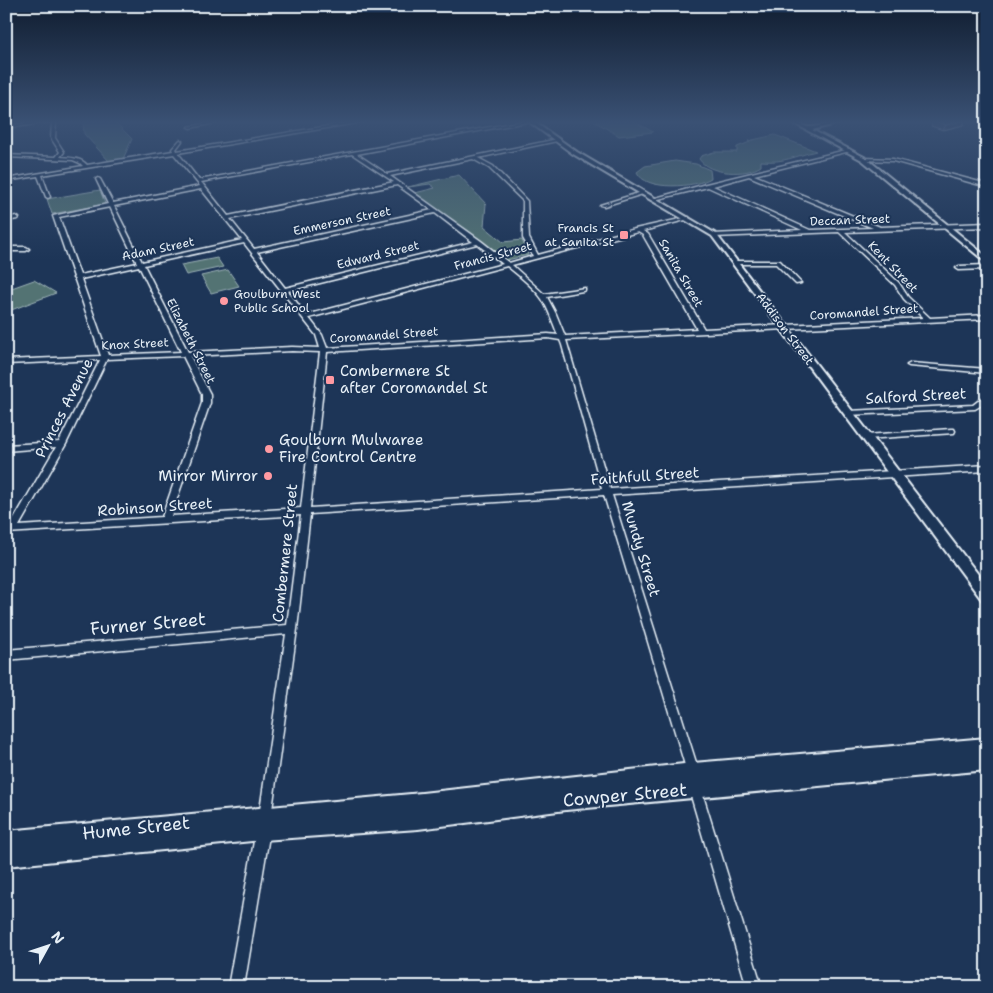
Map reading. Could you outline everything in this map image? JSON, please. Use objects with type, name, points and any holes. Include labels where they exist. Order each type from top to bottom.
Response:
[{"type":"main road","name":"Cowper Street","points":[[264,823],[418,819],[694,781],[987,747]]},
{"type":"main road","name":"Cowper Street","points":[[694,781],[987,761]]},
{"type":"main road","name":"Hume Street","points":[[6,841],[264,823]]},
{"type":"main road","name":"Hume Street","points":[[6,855],[264,823]]},
{"type":"street","points":[[6,180],[84,167]]},
{"type":"street","points":[[188,167],[319,335],[324,350]]},
{"type":"street","points":[[199,181],[274,167]]},
{"type":"street","name":"Mundy Street","points":[[375,167],[508,264],[543,296],[553,314],[562,338],[755,987]]},
{"type":"street","points":[[387,175],[427,167]]},
{"type":"street","points":[[490,167],[525,201],[526,238],[536,256]]},
{"type":"street","name":"Addison Street","points":[[602,167],[714,236],[987,596]]},
{"type":"street","points":[[654,199],[780,167]]},
{"type":"street","points":[[874,167],[943,227],[987,261]]},
{"type":"street","points":[[920,167],[987,186]]},
{"type":"street","points":[[40,175],[48,198]]},
{"type":"street","points":[[750,175],[881,229]]},
{"type":"street","name":"Elizabeth Street","points":[[98,179],[139,265],[206,394],[206,403],[165,520]]},
{"type":"street","points":[[227,218],[398,183]]},
{"type":"street","points":[[708,185],[810,232]]},
{"type":"street","points":[[110,204],[203,187]]},
{"type":"street","points":[[602,205],[644,193]]},
{"type":"street","name":"Princes Avenue","points":[[10,530],[62,444],[105,357],[56,216],[61,213],[110,204]]},
{"type":"street","name":"Emmerson Street","points":[[253,251],[436,210]]},
{"type":"street","points":[[6,220],[16,218]]},
{"type":"street","name":"Francis Street","points":[[305,317],[687,218]]},
{"type":"street","name":"Deccan Street","points":[[714,236],[987,225]]},
{"type":"street","name":"Sanita Street","points":[[637,230],[646,234],[702,332]]},
{"type":"street","name":"Kent Street","points":[[840,231],[897,284],[906,298],[928,319]]},
{"type":"street","name":"Adam Street","points":[[76,278],[246,242]]},
{"type":"street","name":"Edward Street","points":[[284,290],[479,242]]},
{"type":"street","points":[[6,250],[26,249]]},
{"type":"street","points":[[735,263],[778,262],[798,283]]},
{"type":"street","points":[[959,268],[987,267]]},
{"type":"street","points":[[543,296],[583,289]]},
{"type":"street","name":"Coromandel Street","points":[[324,350],[350,352],[502,341],[987,317]]},
{"type":"street","name":"Knox Street","points":[[6,362],[185,353],[324,350]]},
{"type":"street","name":"Combermere Street","points":[[236,987],[264,823],[292,629],[324,350]]},
{"type":"street","points":[[910,365],[987,371]]},
{"type":"street","name":"Salford Street","points":[[848,413],[975,407],[984,400]]},
{"type":"street","points":[[866,437],[951,431]]},
{"type":"street","points":[[6,448],[62,444]]},
{"type":"street","name":"Faithfull Street","points":[[305,512],[987,468]]},
{"type":"street","name":"Robinson Street","points":[[10,530],[305,512]]},
{"type":"street","name":"Furner Street","points":[[6,655],[292,629]]},
{"type":"green space","points":[[643,167],[704,167],[710,170],[711,178],[695,184],[672,186],[650,183],[637,172]]},
{"type":"green space","points":[[758,167],[738,172],[719,171],[711,168]]},
{"type":"green space","points":[[459,175],[486,204],[484,226],[503,242],[522,240],[528,255],[507,260],[415,193],[435,188],[430,184],[408,187]]},
{"type":"green space","points":[[100,190],[105,204],[52,214],[47,199]]},
{"type":"green space","points":[[217,258],[223,267],[186,275],[181,265]]},
{"type":"green space","points":[[228,270],[239,286],[211,293],[201,276]]},
{"type":"green space","points":[[34,280],[56,293],[6,312],[6,290]]},
{"type":"place","name":"Francis St at Sanita St","points":[[624,235]]},
{"type":"place","name":"Goulburn West Public School","points":[[224,301]]},
{"type":"place","name":"Combermere St after Coromandel St","points":[[330,380]]},
{"type":"place","name":"Goulburn Mulwaree Fire Control Centre","points":[[269,449]]},
{"type":"place","name":"Mirror Mirror","points":[[268,476]]}]
